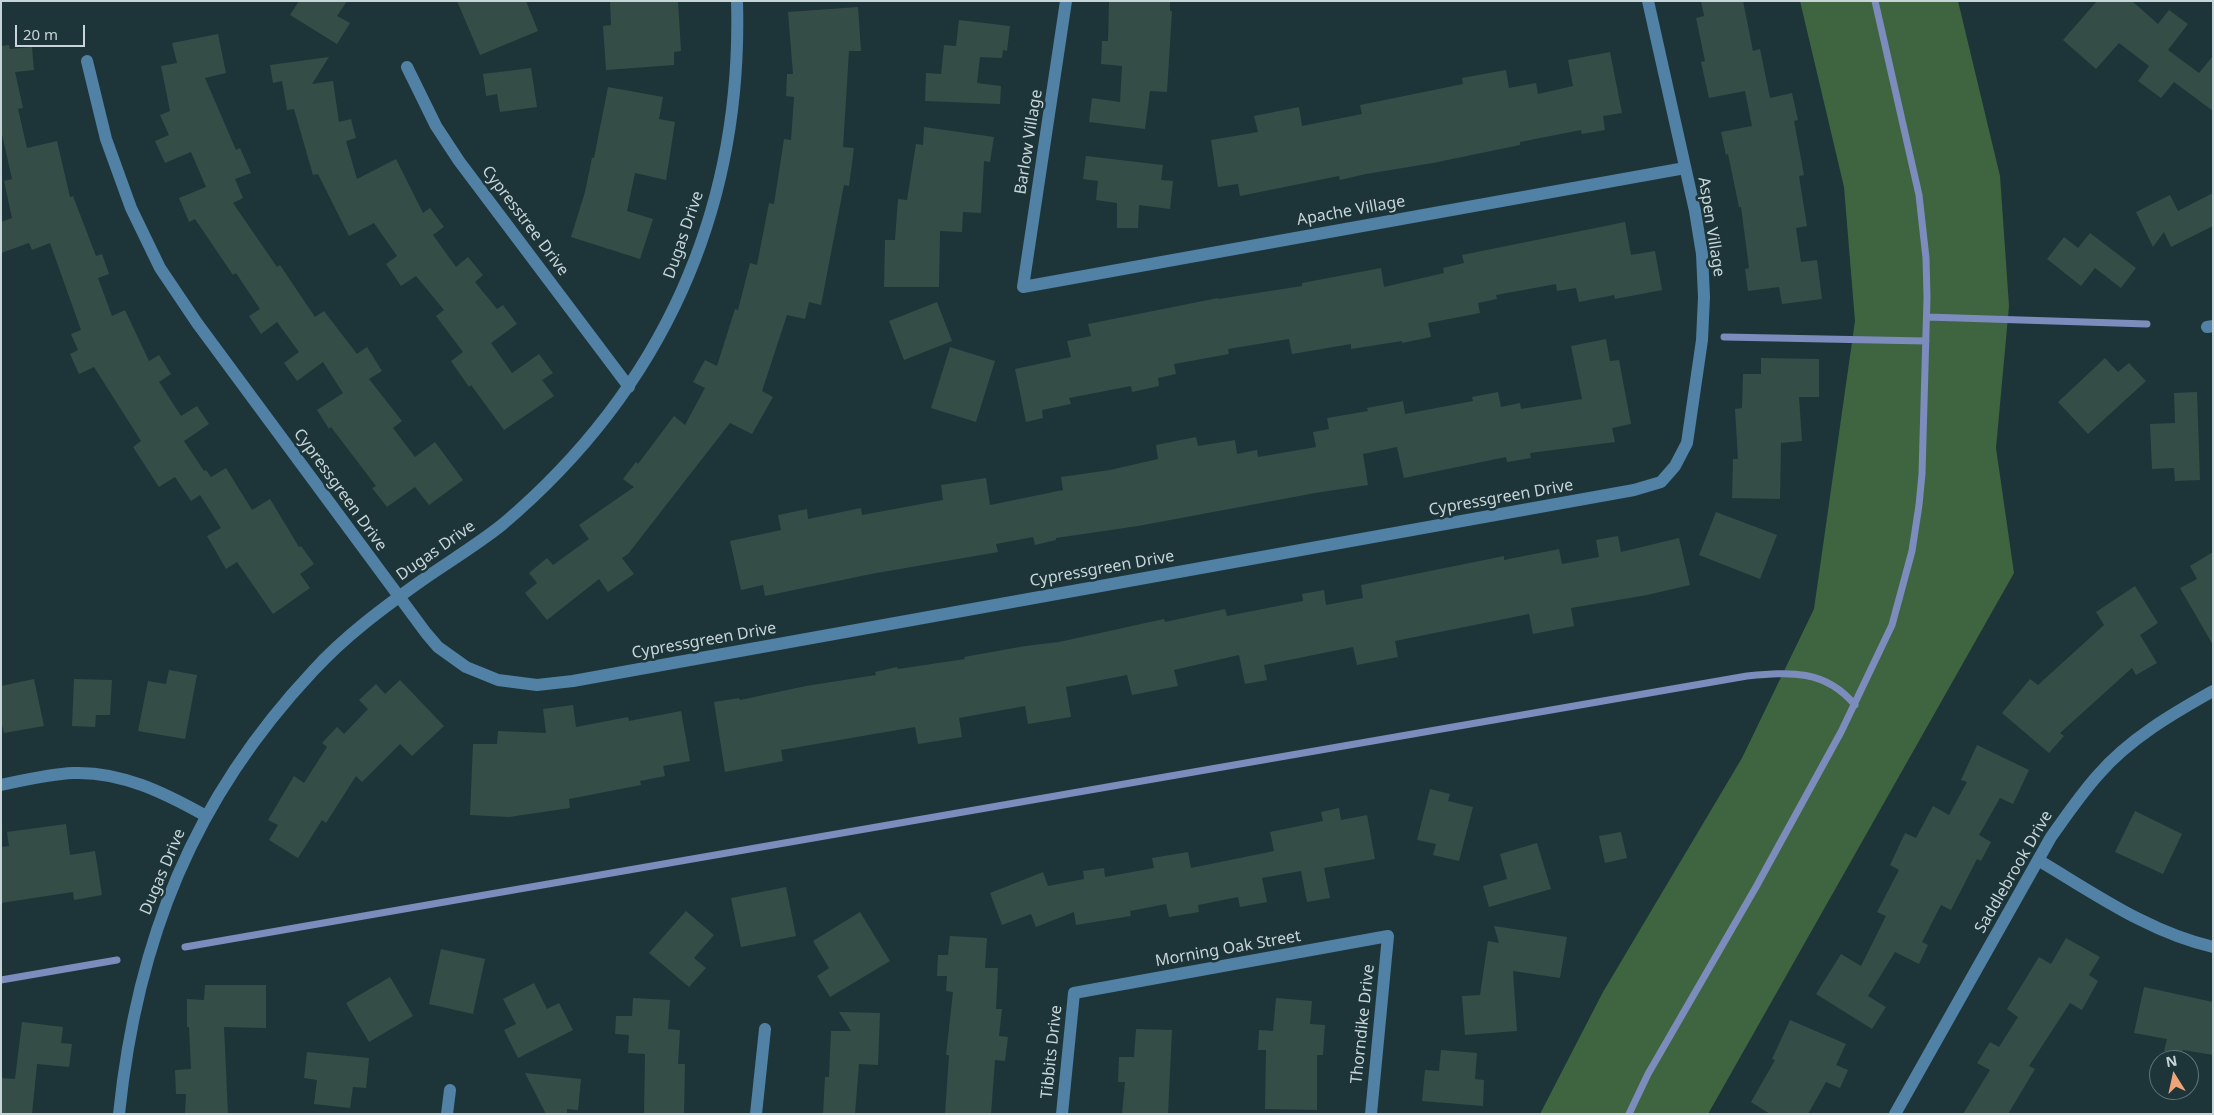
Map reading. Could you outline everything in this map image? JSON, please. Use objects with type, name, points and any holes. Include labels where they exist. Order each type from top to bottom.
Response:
[{"type":"street","name":"Dugas Drive","points":[[119,1114],[126,1049],[153,940],[165,903],[206,816],[238,764],[296,690],[335,648],[399,597],[480,541],[545,486],[591,436],[646,361],[676,305],[714,203],[730,128],[736,54],[737,1]]},
{"type":"street","name":"Barlow Village","points":[[1023,287],[1066,1]]},
{"type":"street","name":"Aspen Village","points":[[1648,1],[1702,254],[1704,297],[1702,340],[1686,443],[1675,466],[1661,482]]},
{"type":"street","name":"Cypressgreen Drive","points":[[87,61],[106,139],[131,208],[160,268],[197,323],[438,647],[466,667],[498,680],[538,685],[554,684],[1615,494],[1661,482]]},
{"type":"street","name":"Cypresstree Drive","points":[[407,67],[436,126],[459,161],[629,386]]},
{"type":"street","name":"Apache Village","points":[[1023,287],[1685,168]]},
{"type":"street","name":"Saddlebrook Drive","points":[[1895,1114],[2038,860],[2062,821],[2098,774],[2126,748],[2181,709],[2213,691]]},
{"type":"street","points":[[1,785],[74,773],[106,776],[136,783],[162,792],[206,816]]},
{"type":"street","points":[[2038,860],[2148,926],[2179,938],[2213,947]]},
{"type":"street","name":"Morning Oak Street","points":[[1074,993],[1388,936]]},
{"type":"street","name":"Thorndike Drive","points":[[1371,1114],[1388,936]]},
{"type":"street","name":"Tibbits Drive","points":[[1062,1114],[1074,993]]},
{"type":"street","points":[[756,1114],[764,1029]]},
{"type":"street","points":[[447,1114],[450,1090]]},
{"type":"green space","points":[[1800,1],[1958,1],[2000,176],[2009,306],[1996,448],[2014,573],[1708,1114],[1540,1114],[1603,992],[1742,758],[1814,609],[1855,321],[1844,187]]},
{"type":"building","points":[[299,1],[347,1],[337,16],[350,23],[337,44],[290,15]]},
{"type":"building","points":[[457,1],[526,1],[538,31],[480,55]]},
{"type":"building","points":[[610,1],[678,1],[681,51],[674,52],[674,65],[606,70],[603,26],[611,25]]},
{"type":"building","points":[[1109,1],[1170,1],[1170,11],[1172,11],[1167,92],[1150,91],[1145,129],[1089,122],[1092,98],[1120,102],[1122,66],[1101,64],[1102,41],[1108,41]]},
{"type":"building","points":[[1701,1],[1743,1],[1753,51],[1760,49],[1770,98],[1792,93],[1798,120],[1794,121],[1804,175],[1799,176],[1807,226],[1796,228],[1801,262],[1817,260],[1822,299],[1782,304],[1779,287],[1748,291],[1745,269],[1749,268],[1741,207],[1739,207],[1728,154],[1726,155],[1721,132],[1752,126],[1745,91],[1709,98],[1701,62],[1705,61],[1696,18],[1704,16]]},
{"type":"building","points":[[2097,1],[2132,1],[2158,24],[2169,10],[2188,24],[2168,50],[2199,73],[2213,56],[2213,111],[2174,82],[2161,98],[2138,81],[2149,66],[2119,43],[2096,69],[2063,40]]},
{"type":"building","points":[[858,7],[861,51],[849,51],[843,147],[854,148],[849,186],[844,185],[821,305],[809,302],[805,319],[787,315],[762,391],[773,397],[752,434],[730,423],[628,554],[622,558],[634,574],[608,592],[599,579],[547,620],[525,593],[537,583],[529,573],[547,558],[553,565],[589,539],[579,525],[634,487],[623,479],[636,462],[638,464],[674,416],[685,425],[705,388],[693,382],[705,360],[717,366],[735,309],[738,310],[750,263],[757,265],[769,203],[774,204],[784,139],[791,140],[794,97],[786,96],[787,74],[793,74],[788,12]]},
{"type":"building","points":[[959,20],[1010,26],[1007,51],[1003,50],[1002,58],[980,57],[977,83],[1001,86],[1000,104],[925,101],[926,73],[941,74],[944,45],[956,46]]},
{"type":"building","points":[[218,34],[226,73],[205,78],[236,150],[240,148],[251,173],[235,179],[243,198],[233,203],[277,267],[280,265],[315,317],[324,311],[357,354],[367,347],[382,371],[369,379],[402,421],[393,428],[415,457],[435,442],[463,480],[429,505],[415,487],[387,507],[372,488],[376,486],[331,427],[329,429],[317,410],[343,393],[323,362],[297,381],[284,363],[299,352],[277,322],[261,334],[249,316],[260,309],[236,273],[233,275],[195,219],[189,222],[179,198],[206,187],[191,152],[165,163],[155,141],[169,135],[160,115],[170,111],[161,66],[177,63],[172,43]]},
{"type":"building","points":[[9,45],[10,49],[32,47],[34,70],[15,72],[23,108],[18,109],[27,148],[57,141],[70,197],[73,196],[96,256],[102,254],[109,274],[98,278],[112,316],[125,310],[149,361],[159,355],[171,374],[159,382],[181,416],[197,406],[209,424],[184,441],[204,471],[206,470],[211,477],[226,468],[252,510],[270,499],[299,547],[301,546],[314,564],[300,574],[310,588],[273,614],[237,562],[226,569],[207,536],[221,528],[200,495],[191,501],[175,477],[159,487],[133,447],[141,441],[94,367],[79,374],[70,354],[78,350],[71,334],[81,330],[50,243],[32,250],[29,243],[1,253],[1,222],[12,218],[4,181],[12,179],[1,130],[1,46]]},
{"type":"building","points":[[1610,52],[1622,113],[1603,116],[1605,130],[1582,134],[1581,130],[1520,142],[1520,145],[1433,163],[1340,180],[1339,176],[1240,196],[1238,184],[1218,187],[1211,140],[1258,132],[1254,116],[1299,107],[1302,126],[1362,114],[1360,105],[1463,84],[1462,78],[1506,70],[1509,88],[1536,83],[1538,94],[1573,86],[1568,60]]},
{"type":"building","points":[[329,57],[312,84],[333,81],[339,122],[351,119],[356,138],[346,141],[357,179],[396,159],[423,213],[430,208],[444,227],[433,235],[456,267],[468,257],[483,275],[475,282],[497,309],[503,305],[517,324],[491,343],[512,373],[539,354],[553,373],[542,380],[554,396],[504,430],[471,385],[469,387],[451,361],[463,352],[436,316],[444,310],[416,276],[401,286],[386,264],[397,256],[374,223],[349,236],[318,174],[313,175],[294,109],[287,110],[282,81],[273,83],[270,65]]},
{"type":"building","points":[[531,68],[537,107],[500,112],[497,94],[486,96],[483,74]]},
{"type":"building","points":[[608,87],[663,97],[659,119],[675,122],[666,180],[635,173],[627,211],[653,219],[640,259],[571,237],[585,192],[592,158],[594,158]]},
{"type":"building","points":[[924,127],[994,137],[990,162],[984,161],[981,213],[963,212],[962,232],[940,231],[939,287],[884,287],[885,240],[895,240],[898,199],[907,200],[916,144],[923,145]]},
{"type":"building","points":[[1086,156],[1163,165],[1161,180],[1173,181],[1170,209],[1139,205],[1138,228],[1117,228],[1117,203],[1096,200],[1098,181],[1083,179]]},
{"type":"building","points":[[2213,193],[2213,226],[2171,247],[2164,232],[2153,247],[2136,212],[2170,195],[2178,211]]},
{"type":"building","points":[[1625,222],[1631,255],[1655,251],[1662,290],[1615,299],[1614,295],[1579,302],[1576,288],[1557,291],[1556,284],[1496,295],[1497,299],[1478,303],[1480,313],[1428,323],[1431,337],[1402,343],[1402,341],[1351,349],[1351,344],[1292,354],[1289,339],[1228,349],[1229,354],[1174,364],[1176,374],[1158,378],[1159,386],[1132,392],[1131,386],[1069,398],[1071,404],[1042,410],[1043,418],[1026,422],[1015,369],[1071,357],[1067,341],[1091,336],[1088,324],[1218,298],[1302,286],[1302,283],[1381,268],[1384,287],[1444,273],[1443,268],[1464,263],[1462,255]]},
{"type":"building","points":[[2090,233],[2136,268],[2121,288],[2095,268],[2081,286],[2047,259],[2064,237],[2078,248]]},
{"type":"building","points":[[937,302],[952,341],[904,360],[889,321]]},
{"type":"building","points":[[1606,339],[1610,361],[1619,360],[1631,424],[1612,428],[1615,442],[1530,453],[1531,458],[1507,462],[1506,457],[1404,478],[1397,447],[1363,454],[1368,485],[1138,526],[1056,538],[1056,540],[1035,545],[1033,537],[996,544],[998,552],[871,574],[765,596],[763,585],[741,590],[730,541],[781,530],[778,515],[807,509],[808,519],[861,508],[862,515],[943,500],[941,485],[986,478],[990,505],[1063,490],[1061,477],[1110,470],[1158,459],[1156,445],[1196,437],[1198,446],[1235,440],[1237,454],[1257,450],[1258,457],[1316,447],[1313,432],[1329,429],[1327,418],[1368,411],[1367,408],[1403,401],[1405,414],[1473,401],[1472,397],[1498,392],[1501,407],[1520,403],[1521,409],[1582,399],[1571,346]]},
{"type":"building","points":[[950,347],[995,361],[976,422],[931,408]]},
{"type":"building","points":[[1761,358],[1819,359],[1819,397],[1799,397],[1802,441],[1781,443],[1780,499],[1732,498],[1733,459],[1738,459],[1735,409],[1742,408],[1743,374],[1761,374]]},
{"type":"building","points":[[2105,358],[2118,372],[2129,363],[2146,381],[2088,434],[2058,402]]},
{"type":"building","points":[[2197,392],[2200,480],[2175,481],[2174,468],[2152,469],[2150,424],[2175,423],[2174,393]]},
{"type":"building","points":[[1716,512],[1777,535],[1760,579],[1699,555]]},
{"type":"building","points":[[1618,536],[1621,552],[1679,538],[1690,585],[1647,595],[1571,608],[1574,626],[1533,634],[1529,614],[1395,641],[1398,657],[1357,665],[1353,647],[1264,665],[1267,680],[1245,684],[1239,655],[1174,670],[1178,686],[1132,695],[1127,675],[1066,687],[1071,717],[1028,724],[1025,706],[959,718],[962,737],[918,744],[915,727],[781,750],[783,761],[725,772],[714,702],[739,698],[740,700],[806,686],[876,675],[875,672],[897,667],[898,669],[965,659],[964,657],[1059,642],[1164,619],[1165,622],[1225,609],[1227,616],[1303,601],[1302,594],[1324,590],[1326,605],[1363,598],[1361,585],[1504,556],[1504,560],[1559,549],[1562,564],[1599,557],[1596,540]]},
{"type":"building","points":[[2213,552],[2213,645],[2180,588],[2197,579],[2190,566]]},
{"type":"building","points":[[2135,586],[2158,623],[2140,635],[2157,663],[2136,675],[2132,668],[2060,733],[2064,736],[2049,753],[2002,713],[2030,679],[2038,685],[2104,625],[2096,612]]},
{"type":"building","points":[[169,670],[197,675],[185,739],[138,731],[148,681],[166,684]]},
{"type":"building","points":[[34,679],[44,726],[4,733],[1,721],[1,686]]},
{"type":"building","points":[[74,679],[112,680],[110,715],[96,715],[95,727],[72,726]]},
{"type":"building","points":[[400,680],[444,726],[412,756],[400,744],[362,782],[356,776],[326,823],[322,820],[298,858],[269,840],[278,825],[268,820],[294,776],[304,783],[327,747],[322,743],[337,727],[344,734],[368,709],[359,700],[376,684],[385,694]]},
{"type":"building","points":[[573,705],[576,727],[628,717],[629,721],[681,711],[690,761],[663,766],[665,776],[640,781],[641,785],[569,799],[570,808],[509,817],[470,815],[473,744],[497,744],[498,731],[546,733],[543,709]]},
{"type":"building","points":[[1977,745],[2029,770],[2013,804],[2000,798],[1979,835],[1991,842],[1981,861],[1977,859],[1951,910],[1941,905],[1922,942],[1928,945],[1919,964],[1895,952],[1868,996],[1886,1007],[1872,1029],[1816,994],[1841,954],[1861,966],[1886,916],[1877,912],[1899,870],[1890,865],[1905,833],[1916,838],[1933,806],[1949,815],[1967,782],[1961,780]]},
{"type":"building","points":[[1430,789],[1450,794],[1448,801],[1473,807],[1459,861],[1433,855],[1436,844],[1417,840]]},
{"type":"building","points":[[1339,808],[1341,820],[1367,815],[1375,859],[1324,868],[1330,898],[1307,902],[1301,871],[1262,878],[1267,902],[1240,907],[1238,897],[1198,905],[1199,912],[1169,917],[1166,904],[1130,911],[1131,916],[1076,925],[1074,912],[1036,927],[1031,914],[1002,925],[990,893],[1043,872],[1048,886],[1084,879],[1083,871],[1104,868],[1105,877],[1154,868],[1152,858],[1188,852],[1191,868],[1274,851],[1270,832],[1323,821],[1321,812]]},
{"type":"building","points":[[2135,811],[2182,834],[2163,874],[2115,852]]},
{"type":"building","points":[[66,824],[70,855],[95,851],[102,895],[74,900],[73,892],[1,903],[1,847],[9,846],[7,832]]},
{"type":"building","points":[[1621,832],[1627,858],[1605,863],[1599,836]]},
{"type":"building","points":[[1537,843],[1551,889],[1489,907],[1483,886],[1507,879],[1500,854]]},
{"type":"building","points":[[786,887],[796,936],[741,947],[731,898]]},
{"type":"building","points":[[686,911],[714,935],[694,958],[706,968],[689,987],[649,953]]},
{"type":"building","points":[[860,912],[890,961],[830,997],[817,976],[829,968],[813,941]]},
{"type":"building","points":[[1494,926],[1567,937],[1560,978],[1513,971],[1517,1031],[1465,1035],[1462,996],[1480,995],[1488,941],[1499,943]]},
{"type":"building","points":[[950,936],[987,938],[985,968],[998,968],[996,1009],[1002,1009],[999,1036],[1008,1037],[1005,1061],[995,1060],[991,1114],[945,1114],[949,1055],[946,1055],[953,992],[946,991],[947,976],[937,976],[938,955],[948,955]]},
{"type":"building","points":[[2066,938],[2100,957],[2089,975],[2098,981],[2082,1010],[2070,1003],[2029,1066],[2035,1069],[2008,1114],[1963,1114],[1990,1070],[1977,1063],[1990,1042],[1999,1047],[2018,1017],[2007,1009],[2039,957],[2051,964]]},
{"type":"building","points":[[441,949],[485,959],[473,1014],[429,1004]]},
{"type":"building","points":[[390,977],[413,1016],[369,1042],[346,1003]]},
{"type":"building","points":[[534,983],[547,1009],[559,1003],[573,1030],[518,1058],[504,1030],[516,1024],[503,999]]},
{"type":"building","points":[[205,985],[266,985],[266,1028],[224,1027],[228,1114],[185,1114],[186,1094],[176,1094],[175,1070],[191,1069],[189,1027],[187,1027],[187,999],[204,1000]]},
{"type":"building","points":[[2144,987],[2213,1002],[2213,1055],[2199,1053],[2199,1050],[2164,1050],[2167,1039],[2134,1033]]},
{"type":"building","points":[[633,998],[670,1000],[668,1029],[680,1030],[678,1064],[685,1064],[684,1114],[644,1114],[645,1054],[628,1053],[629,1035],[615,1034],[616,1016],[632,1016]]},
{"type":"building","points":[[1276,998],[1312,1001],[1310,1024],[1325,1025],[1323,1055],[1317,1055],[1317,1110],[1265,1109],[1266,1050],[1258,1050],[1259,1030],[1273,1031]]},
{"type":"building","points":[[839,1012],[880,1013],[878,1065],[859,1064],[855,1114],[823,1114],[825,1077],[829,1077],[831,1031],[851,1031]]},
{"type":"building","points":[[1790,1020],[1846,1044],[1836,1065],[1848,1070],[1840,1088],[1826,1082],[1808,1114],[1770,1114],[1751,1102],[1775,1060],[1772,1059]]},
{"type":"building","points":[[22,1022],[63,1027],[61,1043],[72,1044],[69,1067],[37,1064],[32,1114],[1,1114],[1,1078],[15,1079]]},
{"type":"building","points":[[1136,1029],[1172,1030],[1168,1114],[1122,1114],[1125,1082],[1118,1082],[1119,1057],[1134,1057]]},
{"type":"building","points":[[1441,1050],[1477,1053],[1475,1079],[1484,1080],[1483,1106],[1422,1101],[1425,1070],[1439,1071]]},
{"type":"building","points":[[307,1052],[369,1058],[366,1088],[353,1087],[350,1108],[314,1104],[317,1080],[304,1078]]},
{"type":"building","points":[[525,1073],[581,1079],[578,1110],[567,1109],[567,1114],[546,1114]]},
{"type":"waterway","points":[[1629,1114],[1648,1074],[1756,887],[1841,732],[1892,625],[1912,551],[1922,474],[1927,297],[1926,258],[1919,195],[1875,1]]},
{"type":"waterway","points":[[1927,317],[2147,324]]},
{"type":"waterway","points":[[1724,337],[1926,341]]},
{"type":"waterway","points":[[185,947],[1747,676],[1792,674],[1819,679],[1844,693],[1855,705]]},
{"type":"waterway","points":[[1,980],[117,960]]}]
